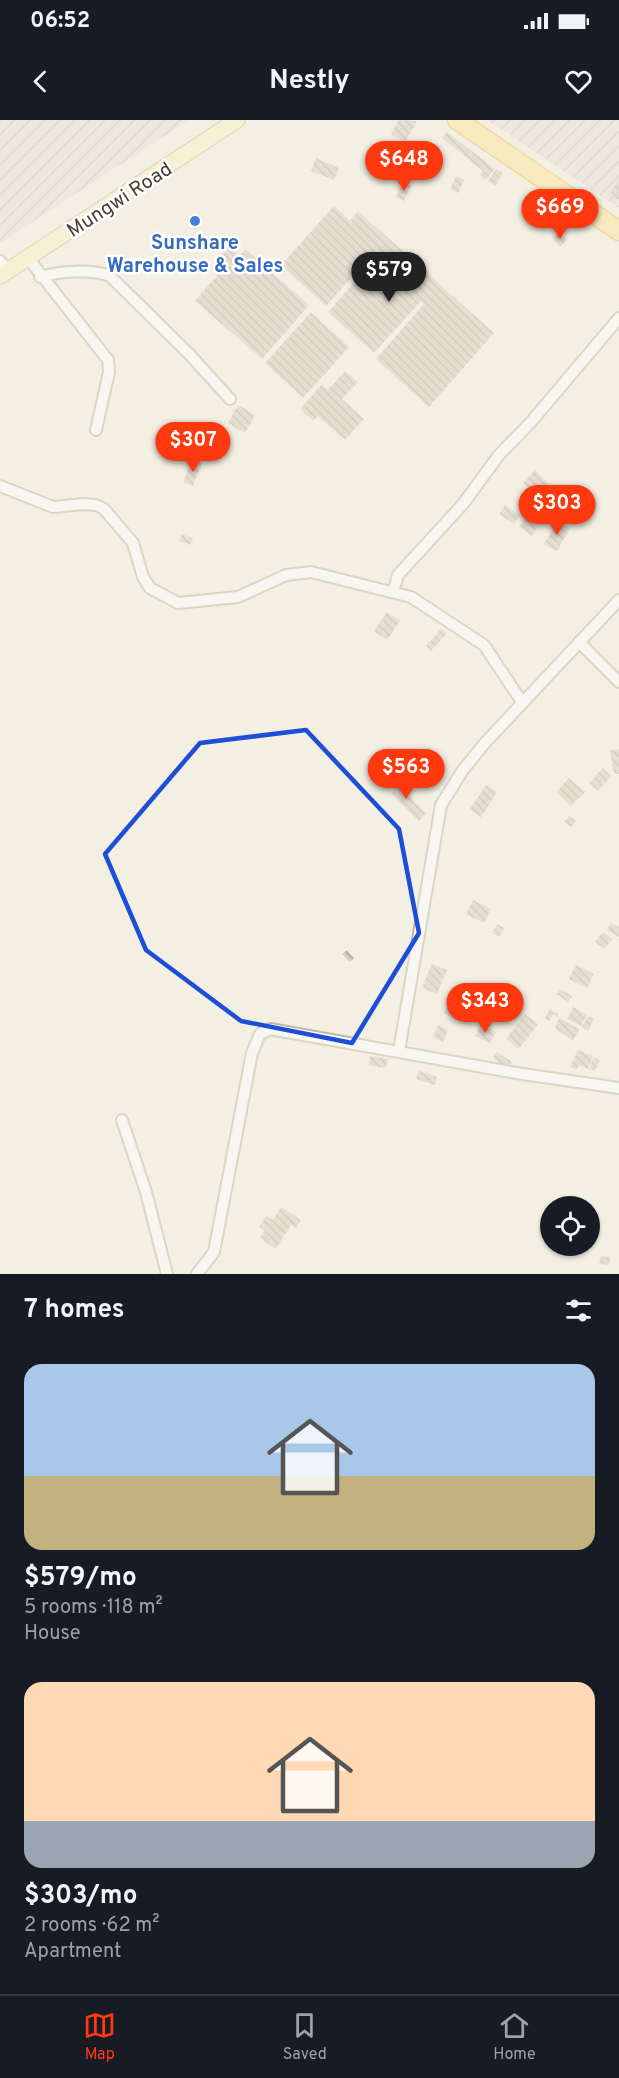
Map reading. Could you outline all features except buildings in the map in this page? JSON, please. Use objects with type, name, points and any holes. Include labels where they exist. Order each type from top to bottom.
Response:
[{"type":"main road","points":[[457,120],[619,231]]},
{"type":"street","name":"Mungwi Road","points":[[3,269],[28,258],[237,120]]},
{"type":"street","points":[[28,258],[40,277],[98,344],[108,360],[109,372],[96,430]]},
{"type":"street","points":[[40,277],[60,273],[101,273],[110,276],[190,355],[230,399]]},
{"type":"street","points":[[393,592],[398,575],[463,504],[499,455],[531,422],[619,318]]},
{"type":"street","points":[[0,486],[52,507],[96,504],[104,509],[134,543],[143,577],[150,588],[178,603],[238,597],[286,575],[311,572],[411,597],[484,645],[522,702]]},
{"type":"street","points":[[399,1052],[435,829],[441,805],[462,770],[522,702],[619,600]]},
{"type":"street","points":[[579,642],[619,681]]},
{"type":"street","points":[[197,1274],[214,1252],[252,1053],[260,1034],[270,1029],[516,1073],[619,1088]]},
{"type":"street","points":[[122,1120],[146,1192],[167,1274]]},
{"type":"highlighted area","points":[[306,730],[399,829],[419,933],[352,1043],[241,1021],[146,950],[105,854],[200,743]]},
{"type":"shaded area","points":[[0,120],[189,120],[0,243]]},
{"type":"shaded area","points":[[487,120],[619,120],[619,208]]},
{"type":"place","name":"Sunshare Warehouse & Sales","points":[[195,221]]}]
